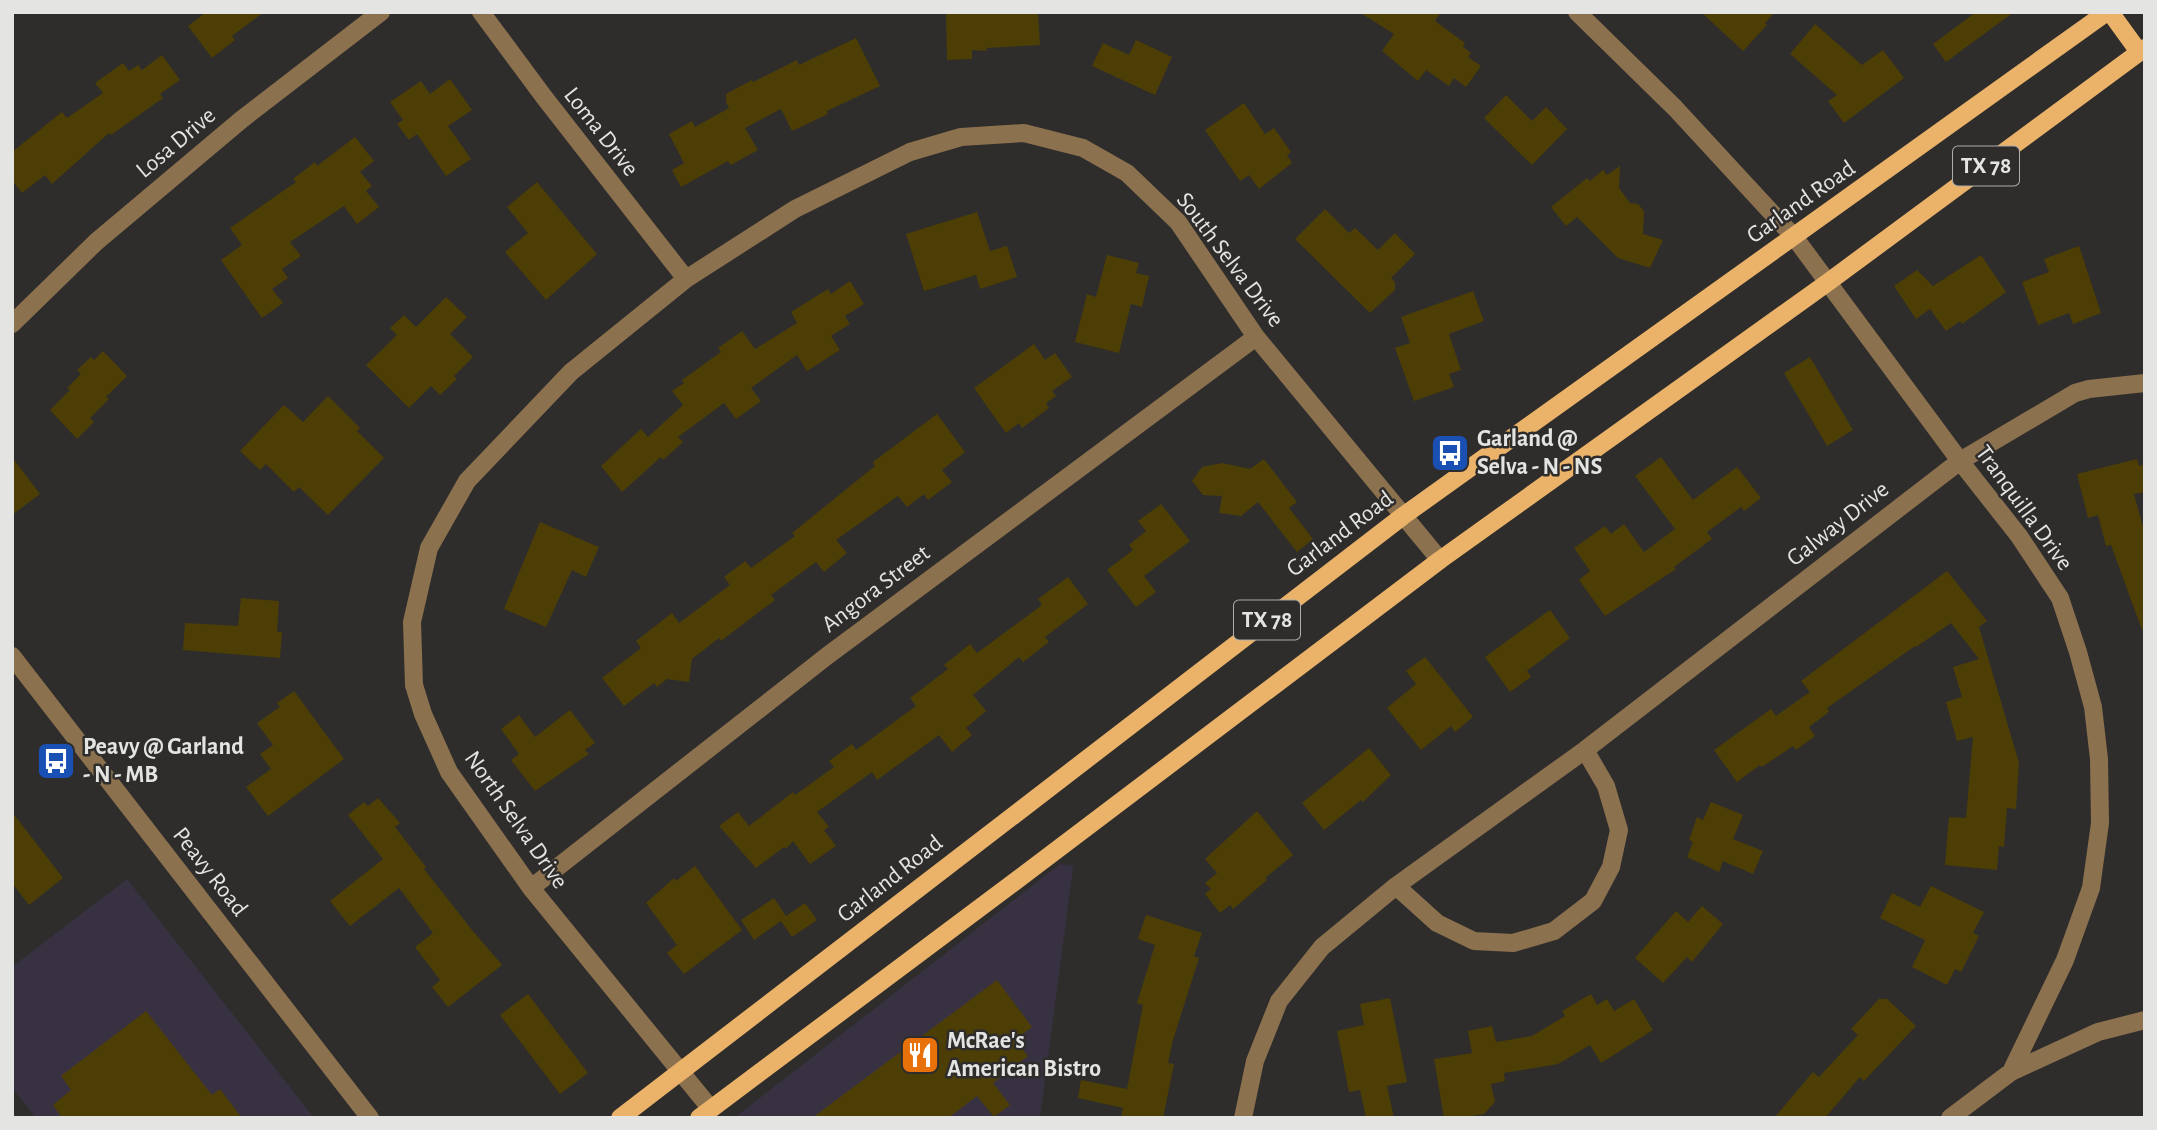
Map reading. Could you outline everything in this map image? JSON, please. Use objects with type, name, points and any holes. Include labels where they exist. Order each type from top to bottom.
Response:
[{"type":"main road","name":"Garland Road","points":[[620,1118],[1403,516],[2109,12]]},
{"type":"main road","points":[[2109,12],[2142,50]]},
{"type":"main road","name":"TX 78","points":[[705,1113],[1440,559],[1827,283],[2142,50]]},
{"type":"street","name":"Losa Drive","points":[[12,324],[96,242],[231,128],[381,12]]},
{"type":"street","name":"Loma Drive","points":[[481,12],[685,279]]},
{"type":"street","name":"Tranquilla Drive","points":[[1577,12],[1675,108],[1795,237],[1959,461],[2019,537],[2060,598],[2093,707],[2099,759],[2100,823],[2091,888],[2065,960],[2011,1072],[1950,1118]]},
{"type":"street","name":"South Selva Drive","points":[[685,279],[795,209],[910,152],[961,137],[1024,133],[1083,148],[1126,173],[1178,222],[1256,337],[1440,559]]},
{"type":"street","name":"North Selva Drive","points":[[685,279],[570,372],[467,481],[429,548],[411,622],[414,685],[423,715],[449,772],[531,888],[680,1071],[705,1113]]},
{"type":"street","name":"Angora Street","points":[[531,888],[827,656],[1256,337]]},
{"type":"street","name":"Galway Drive","points":[[1242,1118],[1255,1060],[1279,1002],[1322,947],[1396,886],[1585,750],[1959,461],[2075,393],[2145,383]]},
{"type":"street","name":"Peavy Road","points":[[12,656],[370,1118]]},
{"type":"street","points":[[1396,886],[1437,923],[1474,941],[1513,943],[1555,931],[1593,901],[1611,867],[1619,830],[1606,786],[1585,750]]},
{"type":"street","points":[[2011,1072],[2098,1032],[2145,1020]]},
{"type":"shaded area","points":[[1060,864],[1073,866],[1040,1118],[734,1118]]},
{"type":"shaded area","points":[[127,879],[314,1118],[36,1118],[12,1087],[12,967]]},
{"type":"building","points":[[206,12],[264,12],[232,36],[235,40],[212,58],[188,26]]},
{"type":"building","points":[[946,12],[1038,12],[1040,45],[972,50],[972,59],[947,60]]},
{"type":"building","points":[[1359,12],[1441,12],[1435,21],[1465,43],[1463,47],[1471,53],[1468,57],[1481,66],[1466,87],[1454,78],[1449,86],[1426,70],[1418,81],[1382,51],[1394,34]]},
{"type":"building","points":[[1701,12],[1775,12],[1743,51]]},
{"type":"building","points":[[1976,12],[2014,12],[1946,62],[1933,44]]},
{"type":"building","points":[[1815,24],[1862,65],[1883,50],[1904,78],[1844,123],[1828,101],[1837,95],[1790,54]]},
{"type":"building","points":[[856,38],[880,86],[792,131],[781,109],[745,128],[758,150],[731,165],[728,161],[681,187],[672,170],[684,163],[669,134],[692,121],[695,127],[729,108],[726,94],[752,80],[753,82],[797,60],[799,65]]},
{"type":"building","points":[[1136,40],[1172,57],[1155,95],[1092,66],[1103,43],[1129,55]]},
{"type":"building","points":[[162,55],[180,80],[160,94],[163,98],[111,135],[109,133],[52,184],[45,175],[22,193],[12,180],[12,152],[62,112],[67,118],[103,93],[95,83],[123,63],[129,71],[138,65],[142,70]]},
{"type":"building","points":[[450,79],[472,110],[448,126],[471,159],[446,176],[417,134],[409,140],[397,124],[403,120],[390,102],[421,81],[430,94]]},
{"type":"building","points":[[1506,95],[1532,121],[1546,107],[1567,129],[1532,165],[1484,118]]},
{"type":"building","points":[[1244,103],[1265,134],[1274,128],[1291,152],[1287,155],[1292,163],[1259,189],[1249,175],[1240,181],[1205,130]]},
{"type":"building","points":[[355,137],[374,161],[360,172],[372,186],[366,191],[379,207],[357,224],[344,206],[290,242],[301,256],[282,269],[288,278],[272,289],[283,303],[262,318],[221,260],[242,245],[230,228],[296,182],[293,179],[315,162],[317,166]]},
{"type":"building","points":[[1620,166],[1619,188],[1630,203],[1638,204],[1644,211],[1643,234],[1663,240],[1650,268],[1618,258],[1577,217],[1566,226],[1551,207],[1587,178],[1590,181],[1603,170],[1607,175]]},
{"type":"building","points":[[537,182],[597,254],[546,300],[505,252],[528,233],[507,207]]},
{"type":"building","points":[[1325,209],[1349,233],[1355,228],[1378,250],[1395,233],[1415,254],[1391,278],[1395,282],[1395,290],[1370,313],[1295,239]]},
{"type":"building","points":[[977,212],[990,251],[1007,246],[1017,277],[980,289],[976,275],[924,291],[906,234]]},
{"type":"building","points":[[2079,246],[2101,313],[2073,324],[2069,313],[2038,325],[2022,282],[2049,272],[2044,259]]},
{"type":"building","points":[[1107,255],[1139,263],[1136,273],[1149,276],[1142,307],[1131,304],[1119,353],[1075,342],[1087,294],[1096,297]]},
{"type":"building","points":[[1981,255],[2006,292],[1962,324],[1960,321],[1946,331],[1930,309],[1916,319],[1894,286],[1917,270],[1933,286]]},
{"type":"building","points":[[850,281],[864,304],[845,316],[850,324],[831,336],[840,350],[807,371],[797,355],[751,388],[761,401],[736,419],[724,403],[678,437],[683,442],[663,460],[661,457],[622,492],[601,466],[641,429],[648,437],[683,405],[672,391],[684,383],[682,380],[721,352],[718,348],[742,331],[755,349],[797,323],[791,312],[828,289],[831,294]]},
{"type":"building","points":[[1473,291],[1484,321],[1449,334],[1461,370],[1449,374],[1454,387],[1414,401],[1395,348],[1410,343],[1401,317]]},
{"type":"building","points":[[446,297],[467,317],[450,334],[473,357],[454,376],[457,379],[440,395],[431,386],[409,408],[366,365],[397,335],[390,328],[404,315],[416,327]]},
{"type":"building","points":[[1034,344],[1045,360],[1055,353],[1072,377],[1052,391],[1056,396],[1046,403],[1049,408],[1022,428],[1019,423],[1006,433],[974,388]]},
{"type":"building","points":[[103,351],[127,376],[106,397],[109,399],[90,418],[94,422],[77,439],[50,410],[70,390],[67,388],[81,374],[77,370],[91,357],[94,360]]},
{"type":"building","points":[[1810,357],[1853,430],[1827,446],[1784,373]]},
{"type":"building","points":[[328,396],[360,428],[357,431],[384,458],[328,515],[299,487],[294,492],[266,464],[260,470],[240,451],[284,405],[303,422]]},
{"type":"building","points":[[937,414],[965,452],[942,470],[952,482],[928,500],[924,494],[907,507],[898,496],[836,540],[847,553],[824,572],[816,562],[771,595],[775,600],[721,641],[719,638],[692,659],[689,682],[667,679],[657,687],[654,683],[624,706],[602,678],[641,648],[636,641],[672,613],[679,623],[730,585],[724,577],[745,561],[751,568],[795,536],[792,533],[875,466],[873,462]]},
{"type":"building","points":[[12,457],[40,494],[12,515]]},
{"type":"building","points":[[1661,457],[1693,500],[1737,467],[1761,498],[1744,511],[1741,507],[1707,532],[1712,539],[1674,567],[1676,569],[1605,616],[1579,580],[1590,571],[1574,548],[1605,526],[1611,534],[1624,524],[1644,552],[1675,529],[1635,476]]},
{"type":"building","points":[[1264,459],[1297,502],[1289,508],[1313,539],[1297,552],[1258,502],[1241,516],[1219,513],[1222,496],[1203,495],[1192,481],[1202,467],[1222,463],[1250,469]]},
{"type":"building","points":[[2137,459],[2139,466],[2145,464],[2145,492],[2134,494],[2145,534],[2145,629],[2142,630],[2111,545],[2106,546],[2098,515],[2088,518],[2077,474]]},
{"type":"building","points":[[1161,504],[1190,541],[1144,576],[1156,592],[1136,607],[1107,570],[1133,550],[1129,545],[1146,531],[1138,521]]},
{"type":"building","points":[[540,522],[599,547],[586,577],[572,570],[546,627],[504,609]]},
{"type":"building","points":[[1947,571],[1987,621],[1979,627],[2019,763],[2016,809],[2007,808],[2004,847],[1999,846],[1997,870],[1945,865],[1949,817],[1966,818],[1973,737],[1957,741],[1946,702],[1962,697],[1953,667],[1979,659],[1951,623],[1827,708],[1829,712],[1809,727],[1815,736],[1796,750],[1793,746],[1762,767],[1760,765],[1737,782],[1714,750],[1771,709],[1776,716],[1810,692],[1801,681]]},
{"type":"building","points":[[1068,577],[1088,604],[1045,637],[1049,642],[1023,662],[1019,657],[973,695],[986,711],[966,728],[972,735],[952,752],[939,735],[877,780],[872,772],[817,812],[829,827],[824,830],[836,846],[810,864],[793,841],[786,849],[784,847],[756,868],[719,826],[738,812],[749,826],[793,792],[795,795],[834,767],[829,761],[852,744],[856,750],[916,706],[910,698],[948,669],[944,665],[970,644],[977,653],[1042,605],[1038,599]]},
{"type":"building","points":[[241,598],[279,601],[277,632],[282,632],[280,658],[183,650],[185,623],[238,626]]},
{"type":"building","points":[[1550,610],[1570,638],[1527,671],[1531,677],[1510,692],[1485,657]]},
{"type":"building","points":[[1425,657],[1473,717],[1455,732],[1451,726],[1421,750],[1387,708],[1416,684],[1406,671]]},
{"type":"building","points":[[294,691],[344,759],[268,816],[246,787],[271,769],[260,754],[273,745],[257,723],[280,707],[277,703]]},
{"type":"building","points":[[570,710],[595,743],[585,750],[589,754],[535,791],[511,760],[519,754],[501,729],[519,715],[535,737]]},
{"type":"building","points":[[1369,748],[1391,775],[1363,802],[1361,800],[1324,830],[1302,803]]},
{"type":"building","points":[[378,798],[400,823],[395,827],[426,867],[424,869],[502,965],[448,1007],[432,987],[440,980],[415,947],[433,933],[399,888],[350,926],[330,901],[383,859],[348,815],[364,802],[368,806]]},
{"type":"building","points":[[1711,802],[1743,815],[1733,839],[1763,851],[1753,874],[1723,861],[1719,872],[1687,857],[1693,842],[1689,840],[1697,817],[1703,820]]},
{"type":"building","points":[[1257,811],[1293,855],[1233,909],[1230,905],[1220,913],[1205,894],[1211,889],[1205,883],[1217,873],[1205,859]]},
{"type":"building","points":[[12,812],[63,878],[29,905],[12,883]]},
{"type":"building","points":[[695,866],[742,930],[684,974],[667,953],[677,945],[646,903],[674,878],[676,881]]},
{"type":"building","points":[[1931,886],[1984,912],[1973,933],[1979,936],[1961,972],[1955,969],[1947,985],[1912,967],[1925,940],[1880,918],[1892,893],[1920,907]]},
{"type":"building","points":[[774,898],[786,916],[805,903],[817,920],[792,937],[781,921],[754,940],[741,920]]},
{"type":"building","points":[[1702,906],[1723,924],[1692,962],[1687,957],[1663,983],[1635,958],[1676,911],[1688,922]]},
{"type":"building","points":[[1146,915],[1202,933],[1194,956],[1199,958],[1173,1040],[1168,1063],[1174,1064],[1163,1118],[1121,1118],[1123,1108],[1078,1098],[1081,1080],[1127,1089],[1143,1005],[1137,1003],[1155,945],[1138,939]]},
{"type":"building","points":[[997,980],[1032,1027],[1015,1040],[1028,1056],[993,1083],[1010,1105],[994,1117],[977,1096],[948,1118],[812,1118]]},
{"type":"building","points":[[528,994],[588,1073],[560,1094],[500,1015]]},
{"type":"building","points":[[1591,994],[1597,1005],[1607,999],[1614,1011],[1634,999],[1653,1030],[1601,1063],[1590,1045],[1558,1064],[1504,1073],[1505,1081],[1491,1084],[1495,1102],[1484,1114],[1444,1118],[1434,1059],[1472,1053],[1468,1031],[1492,1026],[1496,1042],[1532,1036],[1565,1016],[1562,1011]]},
{"type":"building","points":[[1390,998],[1407,1082],[1387,1086],[1394,1118],[1366,1118],[1360,1090],[1349,1092],[1337,1031],[1364,1025],[1360,1004]]},
{"type":"building","points":[[1879,999],[1887,999],[1916,1026],[1864,1081],[1860,1077],[1825,1118],[1774,1118],[1813,1072],[1819,1077],[1858,1035],[1851,1029]]},
{"type":"building","points":[[146,1011],[212,1095],[220,1089],[242,1118],[62,1118],[53,1105],[71,1090],[61,1076]]},
{"type":"place","name":"Garland @ Selva - N - NS","points":[[1450,453]]},
{"type":"place","name":"Peavy @ Garland - N - MB","points":[[56,761]]},
{"type":"place","name":"McRae's American Bistro","points":[[920,1055]]}]
